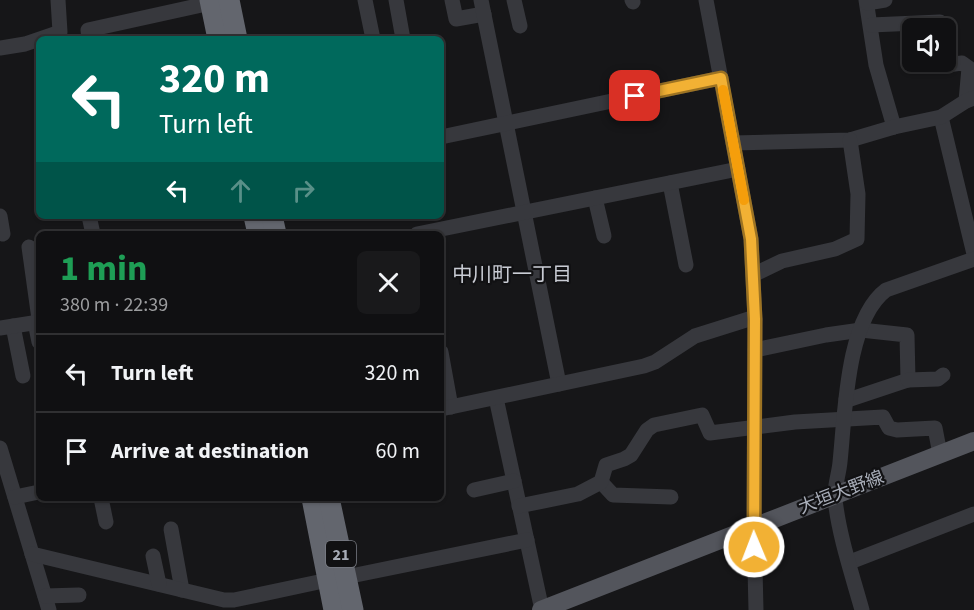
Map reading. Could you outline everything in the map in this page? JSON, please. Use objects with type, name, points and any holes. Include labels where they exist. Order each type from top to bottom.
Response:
[{"type":"highway","points":[[218,36],[219,1]]},
{"type":"highway","points":[[219,1],[236,36]]},
{"type":"highway","name":"21","points":[[313,501],[337,578],[353,610]]},
{"type":"highway","name":"21","points":[[329,501],[337,578],[334,610]]},
{"type":"main road","name":"大垣大野線","points":[[542,610],[940,454],[972,447]]},
{"type":"street","points":[[48,36],[60,32],[58,0]]},
{"type":"street","points":[[365,0],[372,36]]},
{"type":"street","points":[[396,0],[402,36]]},
{"type":"street","points":[[452,0],[456,19],[482,7],[559,384]]},
{"type":"street","points":[[514,0],[520,26]]},
{"type":"street","points":[[706,0],[751,239],[755,319],[753,526],[756,610]]},
{"type":"street","points":[[885,0],[867,1],[876,65],[894,128]]},
{"type":"street","points":[[89,36],[88,30],[219,1]]},
{"type":"street","points":[[871,25],[902,24]]},
{"type":"street","points":[[0,48],[36,40]]},
{"type":"street","points":[[733,143],[850,140],[941,117],[970,100],[969,68],[962,63],[956,64]]},
{"type":"street","points":[[444,136],[721,78]]},
{"type":"street","points":[[941,117],[974,254]]},
{"type":"street","points":[[753,274],[782,261],[835,249],[857,239],[858,194],[850,140]]},
{"type":"street","points":[[432,231],[738,169]]},
{"type":"street","points":[[670,183],[687,265]]},
{"type":"street","points":[[595,198],[604,236]]},
{"type":"street","points":[[28,247],[36,306]]},
{"type":"street","points":[[862,610],[838,519],[835,495],[840,463],[842,418],[850,367],[861,330],[877,297],[886,290],[974,259]]},
{"type":"street","points":[[444,386],[446,408],[496,398],[644,366],[655,362],[695,336],[755,319]]},
{"type":"street","points":[[23,376],[6,327],[36,321]]},
{"type":"street","points":[[754,350],[861,330],[907,335],[908,380]]},
{"type":"street","points":[[846,399],[908,380],[938,379],[943,375]]},
{"type":"street","points":[[876,390],[883,417],[889,428],[897,430],[935,428],[940,454]]},
{"type":"street","points":[[496,398],[542,610]]},
{"type":"street","points":[[519,506],[578,494],[601,482],[606,465],[631,455],[647,430],[654,425],[702,414],[710,433],[842,418],[883,417]]},
{"type":"street","points":[[0,448],[4,474],[15,497],[47,603],[79,595]]},
{"type":"street","points":[[474,490],[514,481]]},
{"type":"street","points":[[601,482],[613,495],[671,497]]},
{"type":"street","points":[[15,497],[36,493]]},
{"type":"street","points":[[102,501],[106,522]]},
{"type":"street","points":[[849,562],[974,514]]},
{"type":"street","points":[[171,529],[182,590]]},
{"type":"street","points":[[32,554],[224,600],[234,600],[526,540]]},
{"type":"street","points":[[153,556],[159,584]]},
{"type":"slow traffic","points":[[723,90],[744,200]]},
{"type":"district","name":"中川町一丁目","points":[[512,274]]},
{"type":"route","points":[[635,96],[721,78],[751,239],[755,319],[754,547]]}]
